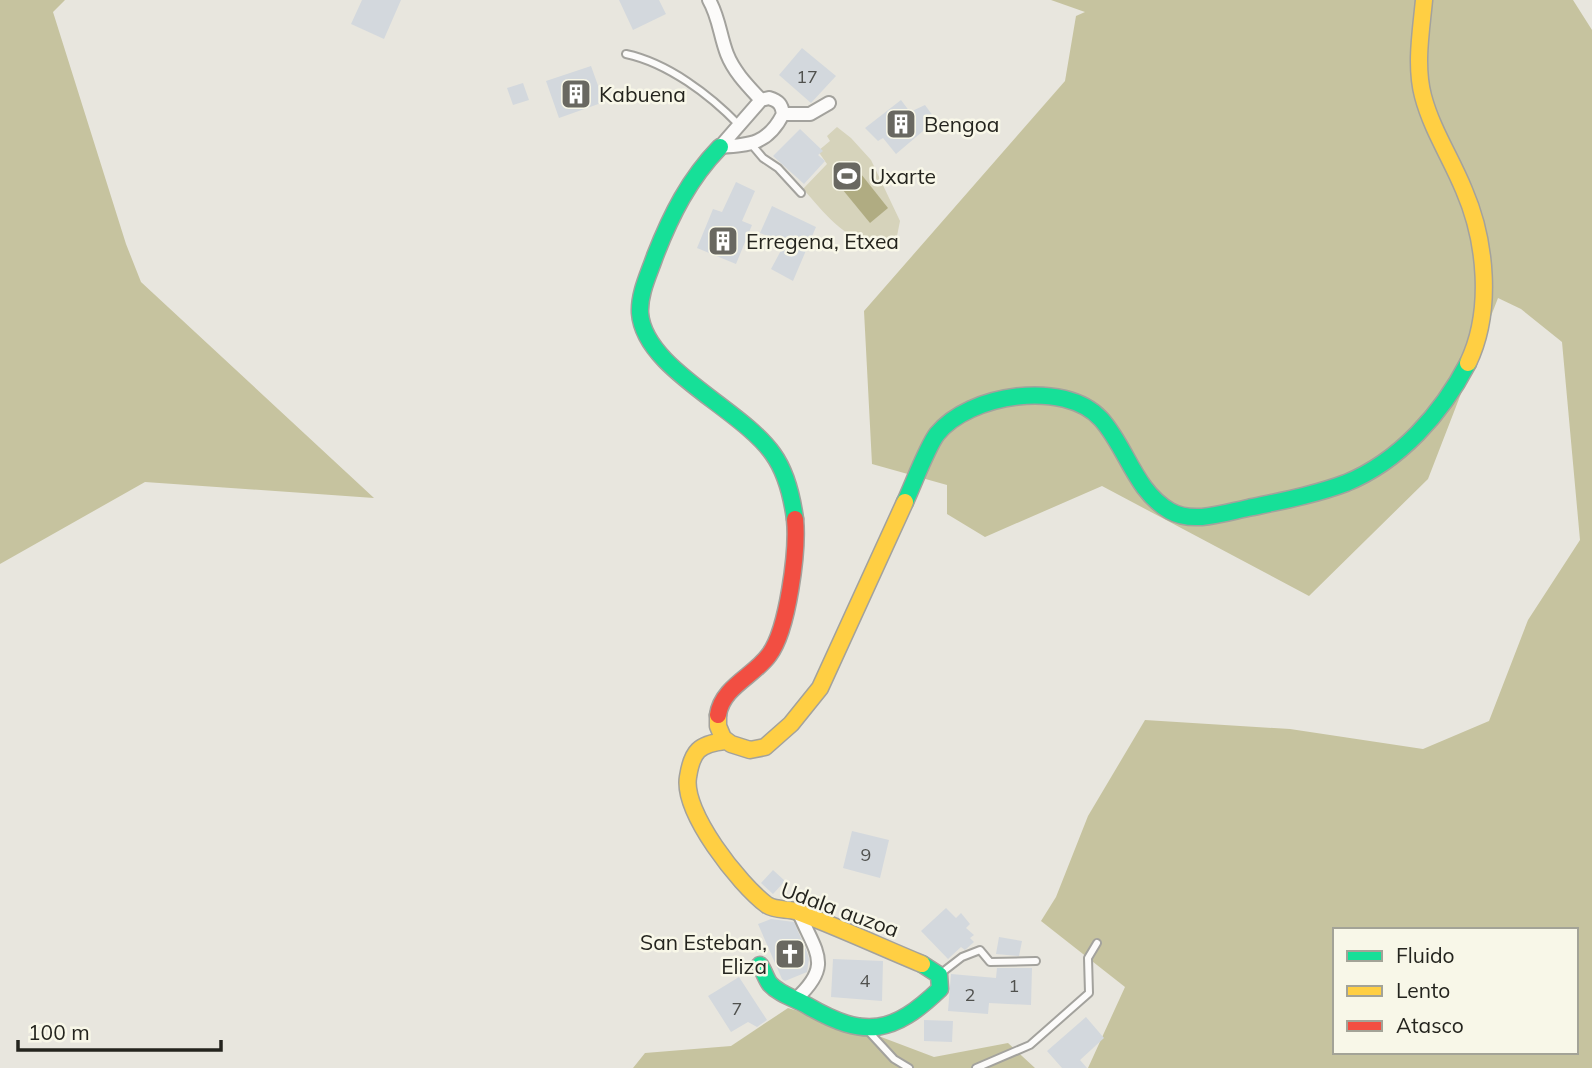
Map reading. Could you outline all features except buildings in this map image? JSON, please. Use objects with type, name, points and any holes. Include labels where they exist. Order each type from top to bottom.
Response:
[{"type":"street","points":[[709,0],[728,58],[744,83],[761,100]]},
{"type":"street","points":[[720,148],[752,145],[771,131],[783,114],[782,106],[769,98],[761,100],[688,183],[664,234],[643,287],[640,303],[642,328],[650,342],[671,366],[749,428],[773,453],[786,478],[792,499],[796,534],[794,556],[774,648],[725,696],[717,714],[717,729],[724,741],[756,750],[775,739],[820,688],[936,435],[954,418],[978,404],[1002,398],[1041,397],[1068,398],[1090,408],[1102,418],[1150,498],[1174,513],[1197,517],[1233,512],[1341,484],[1363,475],[1423,429],[1446,402],[1459,380],[1476,343],[1483,299],[1477,230],[1465,192],[1430,120],[1422,92],[1420,60],[1424,0]]},
{"type":"street","points":[[783,114],[810,114],[829,103]]},
{"type":"street","name":"Udala auzoa","points":[[724,741],[706,743],[693,755],[687,779],[690,807],[716,849],[762,902],[770,907],[799,913],[922,964],[939,975]]},
{"type":"street","points":[[796,999],[815,979],[818,968],[818,957],[799,913]]},
{"type":"street","points":[[760,965],[770,984],[836,1023],[867,1029],[890,1025],[916,1012],[940,989],[939,975]]},
{"type":"lane","points":[[626,54],[645,59],[670,71],[720,107],[739,125]]},
{"type":"lane","points":[[752,145],[801,193]]},
{"type":"lane","points":[[976,1068],[1030,1045],[1089,993],[1088,958],[1097,943]]},
{"type":"lane","points":[[939,975],[962,957],[980,950],[990,962],[1036,961]]},
{"type":"lane","points":[[867,1029],[894,1059],[909,1068]]},
{"type":"shaded area","points":[[0,0],[65,0],[53,12],[126,244],[141,282],[374,498],[145,482],[0,564]]},
{"type":"shaded area","points":[[1051,0],[1573,0],[1592,30],[1592,1068],[1088,1068],[1125,987],[1041,921],[1056,897],[1088,816],[1145,720],[1290,729],[1423,749],[1489,721],[1528,620],[1580,540],[1562,342],[1521,309],[1498,298],[1428,479],[1309,596],[1102,486],[985,537],[947,514],[947,485],[872,464],[864,311],[1065,81],[1076,16],[1085,12]]},
{"type":"shaded area","name":"Uxarte","points":[[837,127],[871,160],[900,221],[897,236],[882,241],[855,237],[833,221],[803,189],[827,164],[818,151],[830,141],[827,136]]},
{"type":"shaded area","points":[[857,169],[888,208],[870,223],[838,184]]},
{"type":"shaded area","points":[[788,1008],[860,1029],[934,1057],[1008,1043],[1035,1068],[633,1068],[645,1053],[731,1046]]},
{"type":"traffic: fast","points":[[720,147],[690,185],[668,226],[645,284],[640,313],[646,333],[658,352],[675,370],[739,420],[773,454],[788,485],[795,519]]},
{"type":"traffic: fast","points":[[905,502],[937,434],[952,420],[971,409],[1017,396],[1064,399],[1085,407],[1110,430],[1148,492],[1170,511],[1179,515],[1209,516],[1322,491],[1366,474],[1401,449],[1446,400],[1468,363]]},
{"type":"traffic: fast","points":[[760,965],[770,984],[779,991],[828,1017],[846,1024],[878,1027],[908,1015],[940,989],[939,975],[922,964]]},
{"type":"traffic: slow","points":[[1424,0],[1419,60],[1423,96],[1431,121],[1472,210],[1482,253],[1484,299],[1476,343],[1468,363]]},
{"type":"traffic: slow","points":[[718,715],[718,726],[723,738],[731,744],[750,750],[765,747],[791,724],[820,688],[905,502]]},
{"type":"traffic: slow","points":[[725,741],[709,744],[698,750],[688,777],[689,792],[703,827],[742,881],[771,907],[798,912],[922,964]]},
{"type":"traffic: jam","points":[[718,715],[732,689],[769,655],[782,628],[795,550],[795,519]]},
{"type":"place","name":"Kabuena","points":[[576,94]]},
{"type":"place","name":"Bengoa","points":[[901,124]]},
{"type":"place","name":"Uxarte","points":[[847,176]]},
{"type":"place","name":"Erregena, Etxea","points":[[723,241]]},
{"type":"place","name":"San Esteban, Eliza","points":[[790,954]]}]
